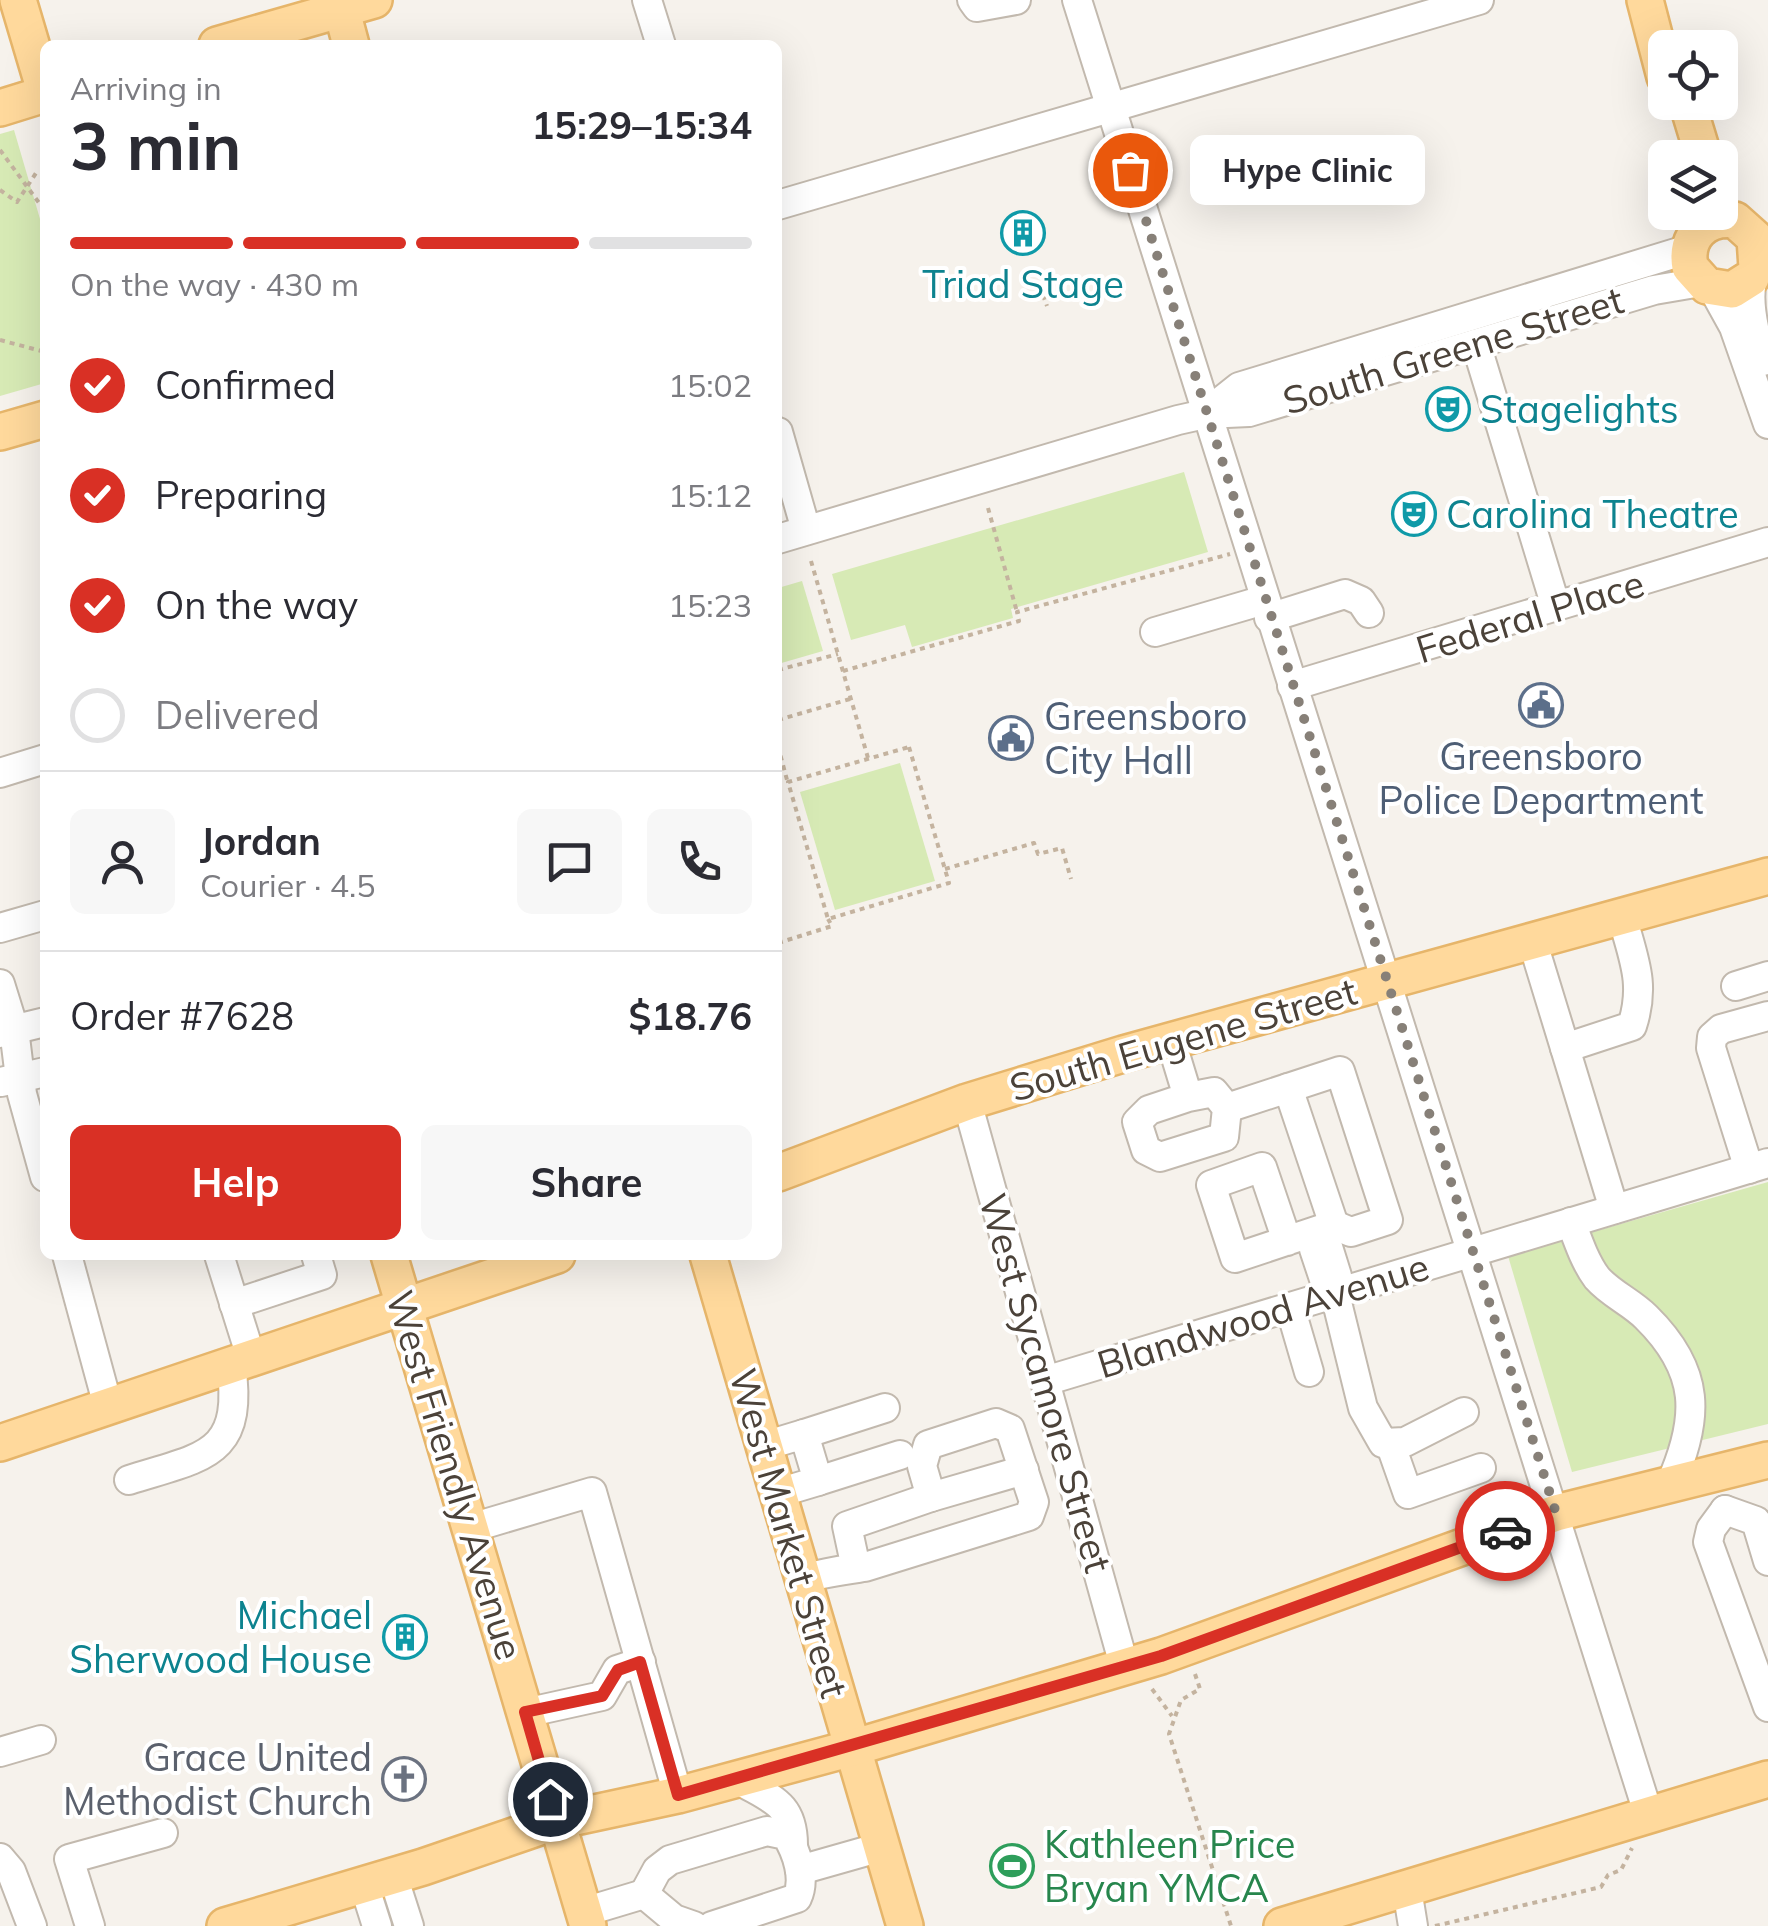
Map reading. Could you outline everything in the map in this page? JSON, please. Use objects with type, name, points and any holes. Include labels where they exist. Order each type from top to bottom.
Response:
[{"type":"main road","points":[[18,0],[40,75]]},
{"type":"main road","points":[[1644,0],[1652,30]]},
{"type":"main road","points":[[1662,0],[1669,30]]},
{"type":"main road","points":[[233,40],[351,3],[351,40]]},
{"type":"main road","points":[[0,108],[40,94]]},
{"type":"main road","points":[[1706,224],[1750,241],[1732,290],[1698,254],[1706,224]]},
{"type":"main road","points":[[0,432],[40,420]]},
{"type":"main road","name":"South Eugene Street","points":[[782,1171],[967,1102],[1171,1040],[1622,916],[1759,885]]},
{"type":"main road","name":"West Friendly Avenue","points":[[390,1260],[586,1919]]},
{"type":"main road","points":[[0,1443],[542,1260]]},
{"type":"main road","name":"West Market Street","points":[[709,1260],[905,1926]]},
{"type":"main road","points":[[225,1926],[557,1821],[678,1795],[852,1748],[1260,1623],[1556,1513],[1768,1460]]},
{"type":"main road","points":[[1282,1926],[1768,1778]]},
{"type":"street","points":[[647,0],[659,40]]},
{"type":"street","points":[[972,0],[977,7],[1016,0]]},
{"type":"street","points":[[1077,0],[1649,1816]]},
{"type":"street","points":[[782,204],[1479,0]]},
{"type":"street","points":[[1750,241],[1754,321],[1768,371]]},
{"type":"street","points":[[1698,254],[1734,327],[1768,424]]},
{"type":"street","name":"South Greene Street","points":[[1205,414],[1240,387],[1698,254]]},
{"type":"street","name":"South Greene Street","points":[[782,537],[1205,414],[1249,412],[1654,290],[1698,254]]},
{"type":"street","points":[[1476,344],[1556,608]]},
{"type":"street","points":[[782,446],[806,530]]},
{"type":"street","name":"Federal Place","points":[[1292,686],[1768,542]]},
{"type":"street","points":[[1155,632],[1345,594],[1361,601],[1369,613]]},
{"type":"street","points":[[0,772],[40,760]]},
{"type":"street","points":[[0,928],[40,916]]},
{"type":"street","points":[[1566,1048],[1632,1026],[1641,986],[1622,916]]},
{"type":"street","points":[[1532,940],[1614,1209]]},
{"type":"street","points":[[1736,986],[1768,976]]},
{"type":"street","points":[[0,984],[7,1031],[40,1156]]},
{"type":"street","points":[[1759,1166],[1711,1048],[1712,1036],[1722,1029],[1768,1016]]},
{"type":"street","points":[[7,1031],[40,1023]]},
{"type":"street","points":[[1171,1040],[1188,1098]]},
{"type":"street","points":[[1228,1108],[1340,1071],[1388,1220],[1351,1232],[1286,1241]]},
{"type":"street","points":[[1288,1088],[1323,1233],[1314,1249],[1324,1279],[1334,1289],[1363,1408],[1383,1443],[1405,1442],[1464,1412]]},
{"type":"street","points":[[1214,1092],[1228,1108],[1224,1137],[1160,1157],[1146,1150],[1138,1122],[1149,1110],[1188,1098],[1214,1092]]},
{"type":"street","name":"West Sycamore Street","points":[[967,1102],[1124,1665]]},
{"type":"street","name":"Blandwood Avenue","points":[[1045,1380],[1290,1307],[1334,1289],[1473,1252],[1759,1166]]},
{"type":"street","points":[[1571,1222],[1598,1279],[1644,1314],[1671,1344],[1688,1383],[1690,1440],[1670,1485]]},
{"type":"street","points":[[68,1260],[108,1406]]},
{"type":"street","points":[[129,1480],[207,1452],[226,1435],[237,1407],[241,1361],[234,1304],[220,1260]]},
{"type":"street","points":[[234,1304],[322,1275],[318,1260]]},
{"type":"street","points":[[1290,1307],[1309,1372]]},
{"type":"street","points":[[764,1446],[807,1443],[884,1408]]},
{"type":"street","points":[[803,1579],[861,1567],[1029,1516],[1034,1507],[1010,1429],[1001,1423],[990,1424],[932,1442],[924,1450],[922,1466],[931,1498]]},
{"type":"street","points":[[807,1443],[818,1480]]},
{"type":"street","points":[[1390,1443],[1408,1494],[1481,1468]]},
{"type":"street","points":[[778,1494],[900,1454]]},
{"type":"street","points":[[861,1567],[845,1529],[853,1522],[1024,1470]]},
{"type":"street","points":[[1714,1474],[1725,1510]]},
{"type":"street","points":[[470,1528],[592,1492],[678,1795]]},
{"type":"street","points":[[1725,1510],[1756,1521],[1768,1561]]},
{"type":"street","points":[[1725,1510],[1711,1529],[1708,1542],[1768,1706]]},
{"type":"street","points":[[525,1712],[602,1696],[618,1670],[640,1662]]},
{"type":"street","points":[[0,1752],[41,1740]]},
{"type":"street","points":[[712,1926],[796,1898],[802,1887],[792,1820],[786,1809],[737,1779]]},
{"type":"street","points":[[586,1919],[644,1894],[657,1870],[670,1860],[767,1831],[786,1835],[796,1858]]},
{"type":"street","points":[[90,1926],[69,1859],[164,1834]]},
{"type":"street","points":[[796,1858],[881,1847]]},
{"type":"street","points":[[0,1858],[11,1870],[32,1926]]},
{"type":"street","points":[[378,1926],[379,1880]]},
{"type":"street","points":[[379,1880],[408,1926]]},
{"type":"street","points":[[1407,1889],[1413,1926]]},
{"type":"street","points":[[644,1894],[674,1919],[694,1926]]},
{"type":"path","points":[[0,150],[40,204]]},
{"type":"path","points":[[0,190],[17,202],[36,173]]},
{"type":"path","points":[[1043,295],[1047,306]]},
{"type":"path","points":[[0,340],[40,351]]},
{"type":"path","points":[[844,671],[1019,620],[988,508]]},
{"type":"path","points":[[1017,612],[1249,548]]},
{"type":"path","points":[[811,561],[868,759]]},
{"type":"path","points":[[782,669],[838,654]]},
{"type":"path","points":[[782,719],[851,699]]},
{"type":"path","points":[[788,782],[909,747],[945,869],[949,883],[828,918]]},
{"type":"path","points":[[782,760],[832,926],[782,942]]},
{"type":"path","points":[[945,869],[1034,843],[1038,854],[1062,848],[1071,879]]},
{"type":"path","points":[[1196,1674],[1200,1689],[1181,1700],[1172,1716],[1169,1734],[1230,1926]]},
{"type":"path","points":[[1152,1689],[1172,1716]]},
{"type":"path","points":[[1435,1926],[1601,1887],[1608,1875],[1621,1870],[1632,1848]]},
{"type":"green space","points":[[14,130],[40,219],[40,384],[0,396],[0,134]]},
{"type":"green space","points":[[1184,472],[1208,552],[1011,609],[1013,618],[912,647],[905,625],[851,640],[832,574]]},
{"type":"green space","points":[[802,581],[823,651],[782,663],[782,587]]},
{"type":"green space","points":[[900,763],[935,881],[835,910],[800,792]]},
{"type":"green space","points":[[1768,1182],[1768,1424],[1572,1472],[1508,1256]]},
{"type":"way so far","points":[[1130,170],[1556,1513],[1505,1531]]},
{"type":"place","name":"Hype Clinic","points":[[1130,170]]},
{"type":"place","name":"Triad Stage","points":[[1023,233]]},
{"type":"place","name":"Stagelights","points":[[1448,409]]},
{"type":"place","name":"Carolina Theatre","points":[[1414,514]]},
{"type":"place","name":"Greensboro Police Department","points":[[1541,705]]},
{"type":"place","name":"Greensboro City Hall","points":[[1011,738]]},
{"type":"place","name":"Michael Sherwood House","points":[[405,1637]]},
{"type":"place","name":"Grace United Methodist Church","points":[[404,1779]]},
{"type":"place","name":"Kathleen Price Bryan YMCA","points":[[1012,1866]]},
{"type":"route","points":[[550,1799],[525,1712],[602,1696],[618,1670],[640,1662],[678,1795],[1161,1656],[1505,1531]]}]
